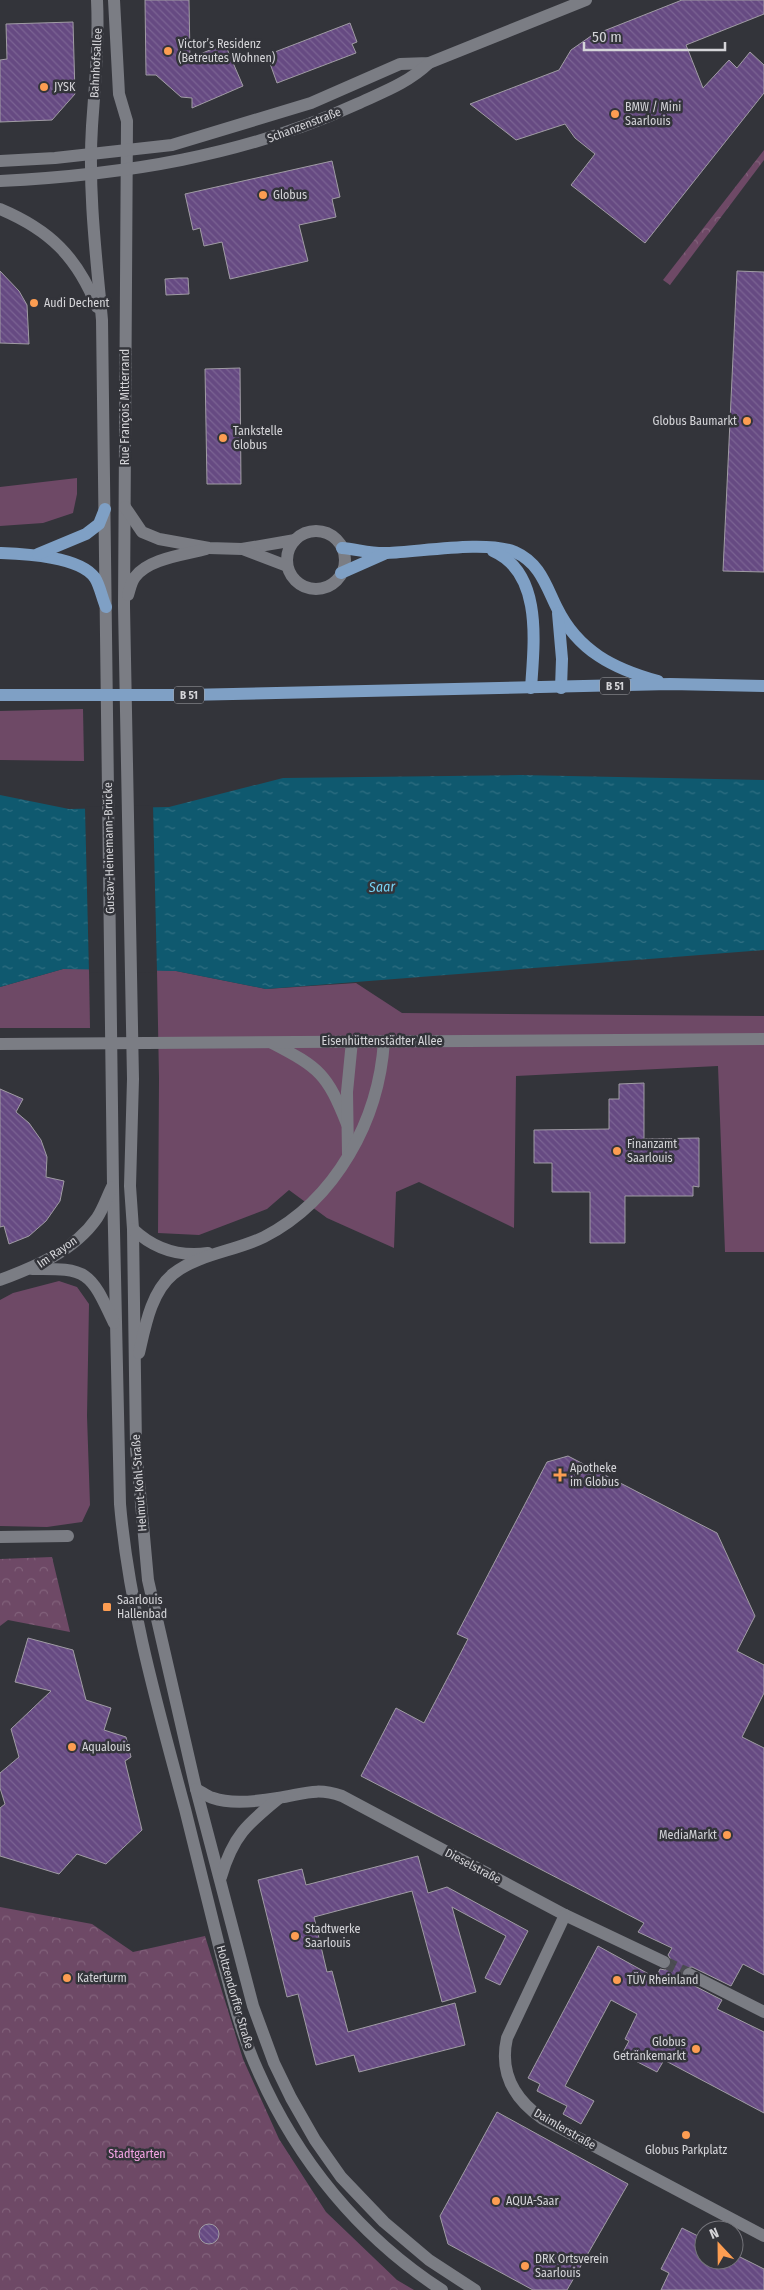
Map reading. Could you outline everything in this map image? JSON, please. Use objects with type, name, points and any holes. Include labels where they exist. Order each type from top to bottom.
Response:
[{"type":"main road","points":[[38,554],[86,534],[99,524],[105,509]]},
{"type":"main road","points":[[342,548],[384,554],[483,547],[514,552],[529,560],[540,572],[557,608],[569,627],[586,647],[607,663],[630,674],[670,684]]},
{"type":"main road","points":[[483,547],[503,556],[512,564],[523,580],[529,595],[534,638],[532,688]]},
{"type":"main road","points":[[0,553],[38,554],[86,568],[96,578],[106,611]]},
{"type":"main road","points":[[342,573],[384,554]]},
{"type":"main road","points":[[557,608],[562,659],[561,688]]},
{"type":"main road","name":"B 51","points":[[0,695],[196,695],[670,684],[764,686]]},
{"type":"street","name":"Bahnhofsallee","points":[[91,174],[92,125],[99,39],[96,0]]},
{"type":"street","name":"Bahnhofsallee","points":[[114,0],[119,94],[126,121],[127,170]]},
{"type":"street","name":"Schanzenstraße","points":[[0,181],[56,178],[127,170],[170,163],[255,143],[320,121],[408,80],[429,63],[586,0]]},
{"type":"street","name":"Schanzenstraße","points":[[0,161],[55,158],[166,146],[246,124],[311,103],[400,64],[429,63]]},
{"type":"street","name":"Rue François Mitterrand","points":[[124,610],[127,170]]},
{"type":"street","name":"Rue François Mitterrand","points":[[91,174],[91,203],[102,320],[106,611]]},
{"type":"street","points":[[0,209],[37,229],[62,247],[87,282],[102,320]]},
{"type":"street","points":[[125,506],[142,532],[159,539],[209,548],[242,549],[295,540],[309,532],[325,533],[332,536],[342,548],[344,556],[342,573],[329,586],[312,589],[296,581],[287,566],[242,549]]},
{"type":"street","points":[[287,566],[290,548],[295,540]]},
{"type":"street","points":[[124,610],[133,578],[141,571],[152,564],[209,548]]},
{"type":"street","name":"Gustav-Heinemann-Brücke","points":[[124,610],[132,1079]]},
{"type":"street","name":"Gustav-Heinemann-Brücke","points":[[106,611],[113,1082]]},
{"type":"street","name":"Eisenhüttenstädter Allee","points":[[0,1044],[764,1039]]},
{"type":"street","points":[[348,1154],[347,1092],[352,1041]]},
{"type":"street","points":[[134,1378],[146,1322],[159,1291],[172,1274],[188,1265],[263,1238],[313,1203],[327,1186],[357,1143],[364,1126],[379,1084],[384,1041]]},
{"type":"street","points":[[270,1042],[301,1058],[320,1072],[334,1092],[347,1124]]},
{"type":"street","name":"Helmut-Kohl-Straße","points":[[132,1079],[130,1186],[133,1229],[134,1378],[138,1487],[148,1580],[196,1789],[221,1878]]},
{"type":"street","name":"Helmut-Kohl-Straße","points":[[113,1082],[113,1185],[120,1504],[124,1547],[143,1645],[194,1845]]},
{"type":"street","name":"Im Rayon","points":[[0,1280],[32,1269],[63,1250],[80,1236],[96,1219],[113,1185]]},
{"type":"street","points":[[133,1229],[145,1241],[168,1251],[194,1255],[230,1249]]},
{"type":"street","name":"Im Rayon","points":[[32,1269],[62,1268],[86,1276],[97,1286],[116,1328]]},
{"type":"street","points":[[0,1537],[68,1536]]},
{"type":"street","name":"Dieselstraße","points":[[196,1789],[214,1799],[236,1802],[279,1798],[311,1791],[328,1791],[342,1796],[565,1915],[664,1962]]},
{"type":"street","name":"Dieselstraße","points":[[221,1878],[227,1858],[246,1826],[279,1798]]},
{"type":"street","name":"Holtzendorffer Straße","points":[[194,1845],[236,2011],[257,2070],[276,2109],[300,2151],[328,2188],[366,2231],[416,2273],[442,2290]]},
{"type":"street","name":"Holtzendorffer Straße","points":[[221,1878],[254,2006],[278,2072],[315,2140],[341,2177],[384,2222],[429,2260],[475,2290]]},
{"type":"street","name":"Daimlerstraße","points":[[565,1915],[504,2048],[505,2070],[513,2090],[527,2106],[543,2118],[764,2236]]},
{"type":"street","points":[[688,1974],[764,2012]]},
{"type":"green space","points":[[764,150],[764,160],[670,285],[663,280]]},
{"type":"green space","points":[[77,478],[77,494],[73,513],[43,523],[0,526],[0,487]]},
{"type":"green space","points":[[83,709],[84,761],[0,760],[0,711]]},
{"type":"green space","points":[[63,969],[89,969],[90,1028],[0,1028],[0,987]]},
{"type":"green space","points":[[157,970],[176,971],[266,989],[356,983],[402,1013],[764,1016],[764,1252],[725,1252],[718,1066],[516,1076],[514,1228],[419,1182],[396,1192],[394,1248],[327,1218],[289,1190],[267,1209],[199,1235],[158,1233],[159,1079]]},
{"type":"green space","points":[[59,1281],[77,1287],[89,1304],[87,1416],[90,1505],[82,1522],[47,1527],[0,1526],[0,1300],[13,1293]]},
{"type":"green space","points":[[52,1557],[70,1632],[8,1620],[0,1626],[0,1559]]},
{"type":"green space","name":"Stadtgarten","points":[[0,1907],[92,1924],[133,1952],[205,1936],[243,2059],[279,2139],[326,2212],[397,2280],[414,2290],[0,2290]]},
{"type":"water","name":"Saar","points":[[520,775],[764,780],[764,950],[266,989],[176,971],[63,969],[0,987],[0,795],[69,809],[169,807],[283,778]]},
{"type":"pier","points":[[153,805],[157,973],[89,972],[85,807]]},
{"type":"building","name":"Victor’s Residenz (Betreutes Wohnen)","points":[[145,0],[189,0],[190,58],[225,44],[243,86],[192,108],[192,98],[181,97],[156,75],[146,75]]},
{"type":"building","name":"BMW / Mini Saarlouis","points":[[682,0],[764,0],[764,14],[686,45],[703,88],[729,60],[737,68],[750,52],[764,65],[764,93],[645,243],[571,185],[595,154],[575,138],[565,124],[516,140],[470,104],[559,70],[571,50],[591,36]]},
{"type":"building","points":[[73,22],[75,94],[52,120],[0,122],[0,60],[7,59],[6,24]]},
{"type":"building","points":[[350,23],[357,42],[352,44],[356,53],[277,83],[267,55]]},
{"type":"building","points":[[332,161],[340,197],[332,199],[336,217],[299,225],[308,261],[230,279],[222,242],[204,246],[200,228],[193,230],[185,194]]},
{"type":"building","points":[[0,271],[19,291],[27,305],[29,344],[0,343]]},
{"type":"building","name":"Globus Baumarkt","points":[[737,271],[764,272],[764,572],[723,571]]},
{"type":"building","points":[[188,278],[189,294],[166,295],[165,279]]},
{"type":"building","points":[[240,368],[241,484],[207,484],[205,369]]},
{"type":"building","name":"Finanzamt Saarlouis","points":[[644,1083],[644,1139],[699,1138],[699,1187],[693,1186],[693,1196],[625,1196],[625,1243],[590,1243],[590,1192],[552,1192],[552,1163],[534,1163],[534,1130],[609,1129],[609,1099],[619,1099],[619,1084]]},
{"type":"building","points":[[0,1089],[23,1099],[16,1112],[29,1123],[41,1140],[47,1157],[46,1177],[64,1181],[60,1201],[46,1221],[29,1236],[9,1244],[4,1226],[0,1227]]},
{"type":"building","points":[[568,1456],[717,1533],[755,1616],[737,1651],[764,1665],[764,1693],[742,1737],[764,1748],[764,1975],[743,1964],[731,1986],[692,1967],[684,1968],[681,1974],[685,1981],[722,2000],[717,2009],[764,2032],[764,2113],[664,2060],[657,2072],[622,2054],[629,2041],[625,2039],[637,2014],[611,2000],[565,2086],[594,2101],[581,2124],[563,2114],[567,2106],[537,2091],[540,2084],[528,2078],[598,1946],[656,1978],[660,1969],[665,1970],[671,1966],[672,1961],[668,1955],[672,1948],[638,1932],[644,1923],[361,1776],[396,1708],[424,1723],[468,1639],[457,1634],[547,1462]]},
{"type":"building","name":"Aqualouis","points":[[28,1638],[73,1650],[86,1700],[111,1708],[104,1730],[126,1737],[131,1757],[125,1761],[142,1830],[106,1864],[77,1854],[59,1874],[0,1856],[0,1808],[5,1804],[0,1788],[0,1773],[19,1757],[11,1729],[51,1691],[15,1682]]},
{"type":"building","points":[[418,1856],[428,1893],[447,1887],[528,1931],[500,1985],[485,1978],[506,1936],[452,1907],[476,1992],[442,2002],[412,1891],[314,1917],[327,1972],[332,1971],[348,2032],[455,2003],[465,2045],[359,2072],[354,2055],[316,2065],[298,1994],[287,1997],[258,1880],[302,1869],[306,1885]]},
{"type":"building","name":"AQUA-Saar","points":[[497,2112],[628,2184],[567,2290],[533,2290],[448,2244],[440,2216]]},
{"type":"building","points":[[209,2224],[216,2227],[219,2234],[216,2241],[209,2244],[202,2241],[199,2234],[202,2227]]},
{"type":"building","points":[[682,2228],[694,2234],[694,2270],[744,2270],[744,2259],[764,2269],[764,2290],[661,2290],[669,2273],[661,2269]]},
{"type":"tunnel","points":[[664,1962],[689,1974]]},
{"type":"place","name":"Victor’s Residenz (Betreutes Wohnen)","points":[[168,51]]},
{"type":"place","name":"JYSK","points":[[44,87]]},
{"type":"place","name":"BMW / Mini Saarlouis","points":[[615,114]]},
{"type":"place","name":"Globus","points":[[263,195]]},
{"type":"place","name":"Audi Dechent","points":[[34,303]]},
{"type":"place","name":"Globus Baumarkt","points":[[747,421]]},
{"type":"place","name":"Tankstelle Globus","points":[[223,438]]},
{"type":"place","name":"Finanzamt Saarlouis","points":[[617,1151]]},
{"type":"place","name":"Apotheke im Globus","points":[[560,1475]]},
{"type":"place","name":"Saarlouis Hallenbad","points":[[107,1607]]},
{"type":"place","name":"Aqualouis","points":[[72,1747]]},
{"type":"place","name":"MediaMarkt","points":[[727,1835]]},
{"type":"place","name":"Stadtwerke Saarlouis","points":[[295,1936]]},
{"type":"place","name":"Katerturm","points":[[67,1978]]},
{"type":"place","name":"TÜV Rheinland","points":[[617,1980]]},
{"type":"place","name":"Globus Getränkemarkt","points":[[696,2049]]},
{"type":"place","name":"Globus Parkplatz","points":[[686,2135]]},
{"type":"place","name":"AQUA-Saar","points":[[496,2201]]},
{"type":"place","name":"DRK Ortsverein Saarlouis","points":[[525,2266]]}]
